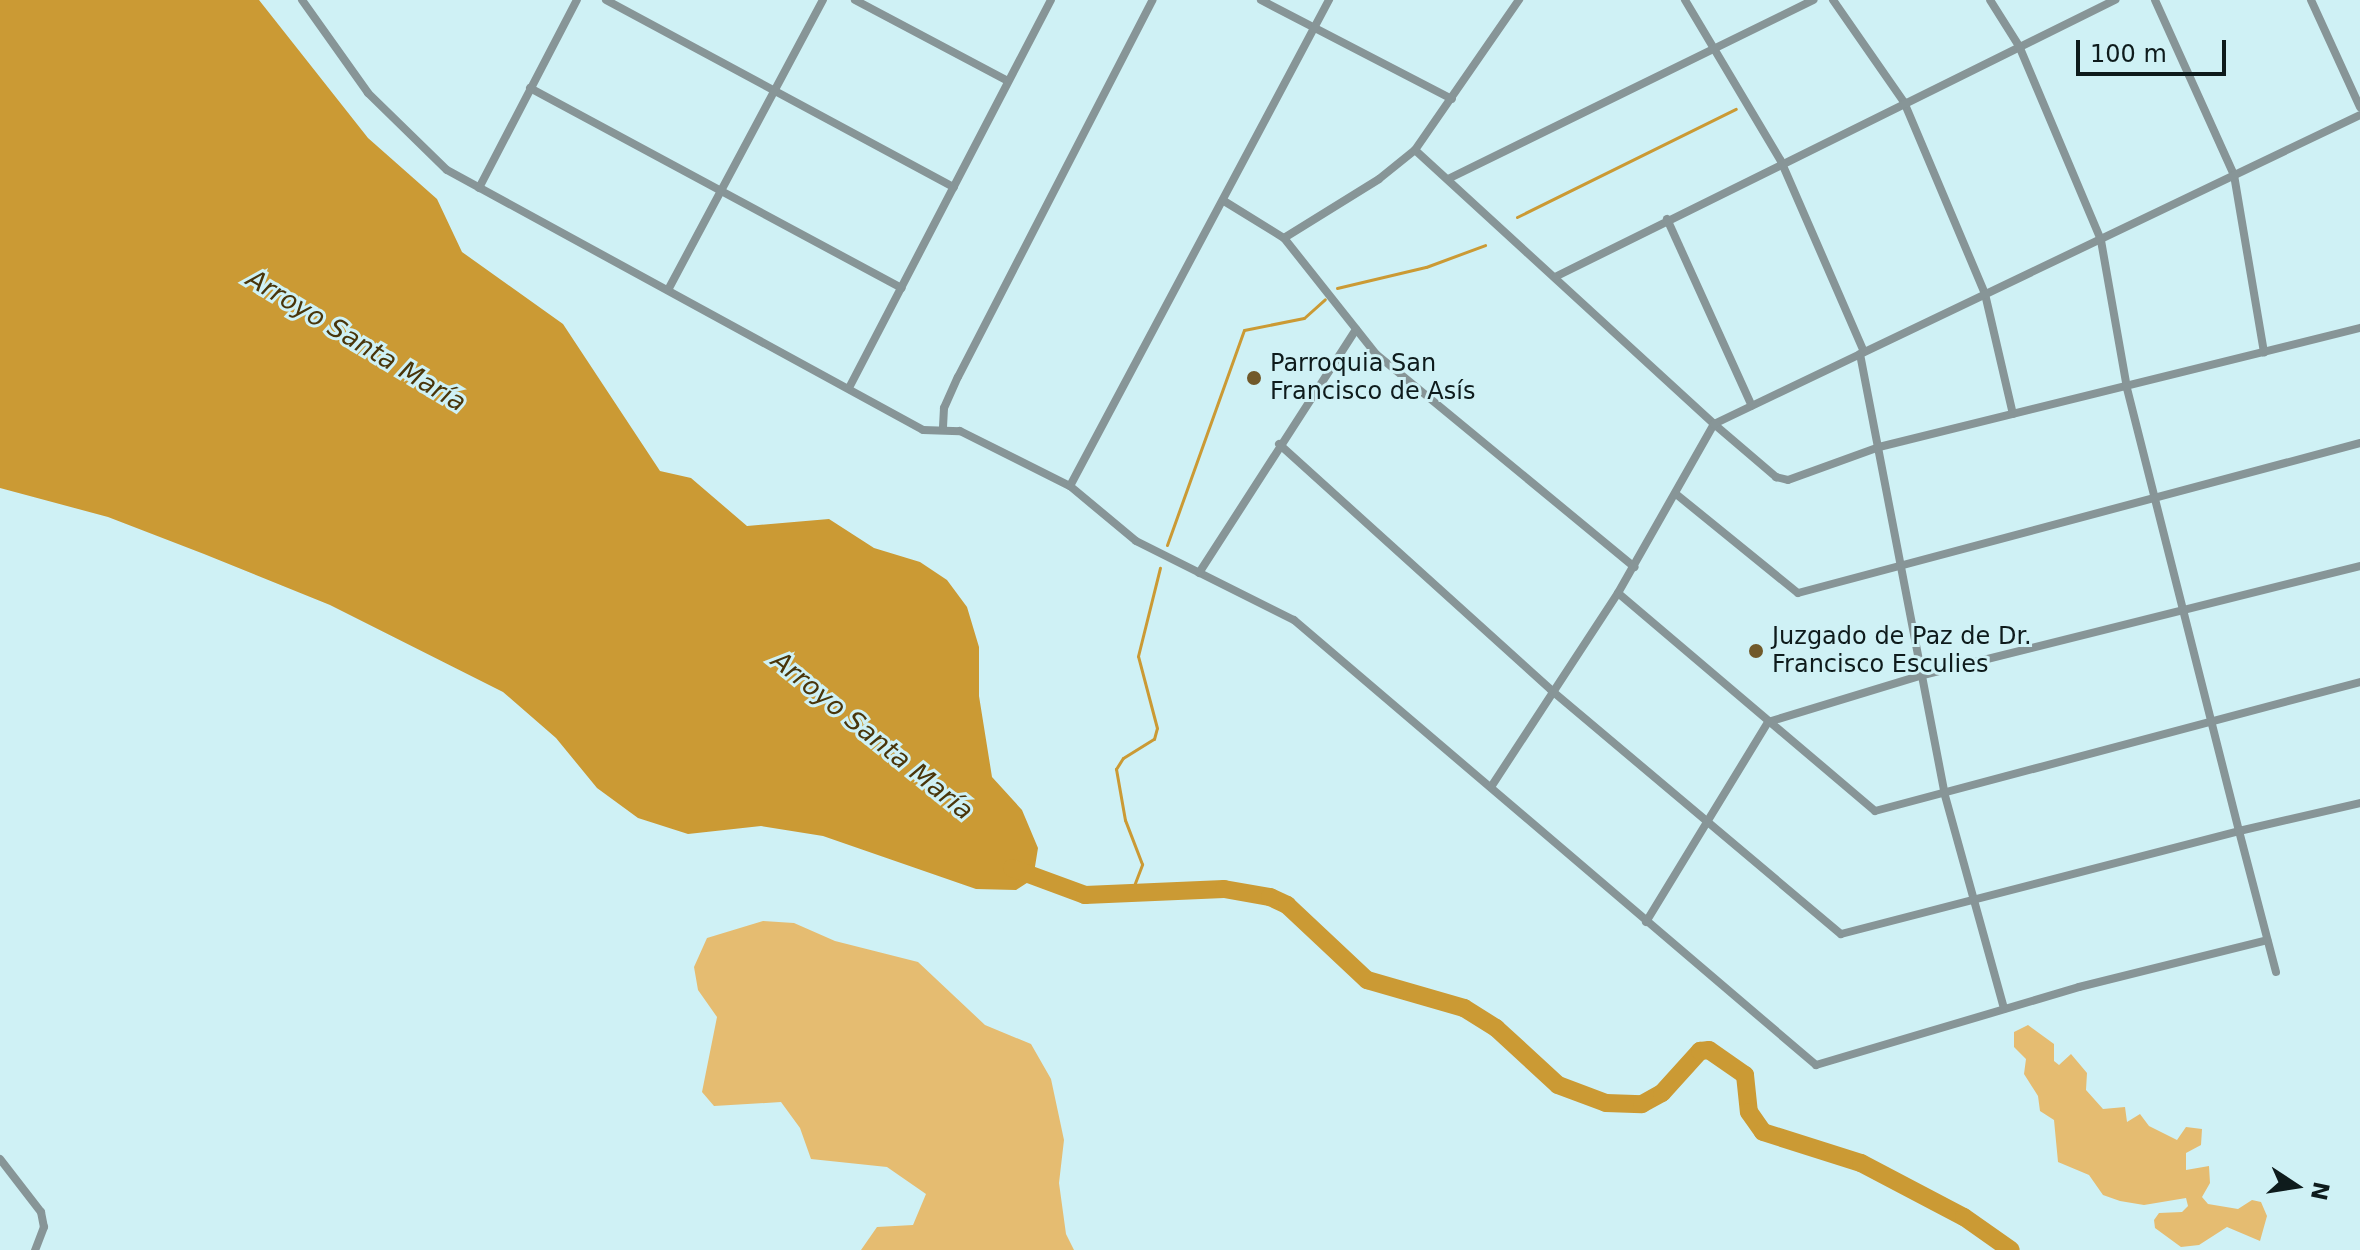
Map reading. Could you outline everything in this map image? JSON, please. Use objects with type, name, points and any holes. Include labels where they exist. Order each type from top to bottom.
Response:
[{"type":"street","points":[[302,0],[368,93],[447,170],[850,386],[923,430],[943,427],[1070,486],[1120,531],[1294,620],[1816,1065],[2004,1009],[2267,940]]},
{"type":"street","points":[[479,188],[577,0]]},
{"type":"street","points":[[606,0],[954,187]]},
{"type":"street","points":[[668,290],[823,0]]},
{"type":"street","points":[[855,0],[1008,81]]},
{"type":"street","points":[[850,386],[1051,0]]},
{"type":"street","points":[[943,427],[944,408],[958,377],[1153,0]]},
{"type":"street","points":[[1261,0],[1452,99]]},
{"type":"street","points":[[1070,486],[1329,0]]},
{"type":"street","points":[[1284,238],[1379,179],[1415,150],[1519,0]]},
{"type":"street","points":[[1685,0],[1781,161],[1862,353],[1898,566],[1923,675],[1944,792],[1971,899],[2004,1009]]},
{"type":"street","points":[[1448,179],[1814,0]]},
{"type":"street","points":[[1833,0],[1904,102],[1985,294],[2013,414]]},
{"type":"street","points":[[1990,0],[2019,46],[2101,240],[2127,388],[2153,498],[2276,972]]},
{"type":"street","points":[[1557,276],[1781,161],[2115,0]]},
{"type":"street","points":[[2155,0],[2234,175],[2264,352]]},
{"type":"street","points":[[2311,0],[2360,107]]},
{"type":"street","points":[[530,88],[902,288]]},
{"type":"street","points":[[1491,787],[1551,690],[1634,567],[1714,424],[2360,115]]},
{"type":"street","points":[[1415,150],[1557,276],[1714,424],[1776,477],[1788,480],[1879,447],[2360,328]]},
{"type":"street","points":[[1224,201],[1284,238],[1376,354],[1634,567]]},
{"type":"street","points":[[1667,219],[1752,406]]},
{"type":"street","points":[[1199,573],[1279,444],[1356,329]]},
{"type":"street","points":[[1676,494],[1798,593],[2360,443]]},
{"type":"street","points":[[1279,444],[1551,690],[1841,934],[2239,831],[2360,803]]},
{"type":"street","points":[[1646,922],[1768,722],[1923,675],[2360,566]]},
{"type":"street","points":[[1618,593],[1868,808],[1944,792],[2360,682]]},
{"type":"street","points":[[0,1159],[41,1212],[44,1227],[35,1250]]},
{"type":"shaded area","points":[[763,921],[794,923],[835,941],[918,962],[985,1025],[1031,1044],[1051,1079],[1064,1140],[1059,1183],[1066,1234],[1074,1250],[861,1250],[877,1227],[913,1225],[926,1194],[887,1167],[811,1159],[800,1128],[781,1102],[714,1106],[702,1092],[717,1017],[698,990],[694,967],[707,938]]},
{"type":"shaded area","points":[[2028,1025],[2054,1044],[2054,1061],[2059,1065],[2071,1054],[2087,1073],[2086,1090],[2103,1109],[2125,1107],[2127,1122],[2140,1114],[2149,1126],[2177,1140],[2186,1127],[2202,1129],[2201,1145],[2186,1153],[2186,1170],[2209,1166],[2210,1183],[2202,1197],[2208,1204],[2238,1209],[2252,1200],[2261,1202],[2267,1216],[2260,1241],[2227,1227],[2199,1245],[2181,1247],[2155,1228],[2154,1220],[2159,1213],[2182,1212],[2188,1206],[2186,1198],[2144,1205],[2120,1201],[2103,1195],[2089,1175],[2058,1162],[2054,1120],[2040,1111],[2038,1096],[2024,1074],[2026,1059],[2014,1047],[2014,1032]]},
{"type":"water","points":[[0,0],[259,0],[368,138],[437,199],[462,252],[563,324],[660,471],[691,478],[747,526],[829,519],[874,548],[920,562],[947,580],[967,607],[979,647],[979,696],[992,777],[1022,810],[1038,848],[1033,879],[1016,890],[976,889],[823,836],[761,826],[688,834],[638,818],[597,788],[556,738],[503,692],[330,605],[108,517],[0,488]]},
{"type":"waterway","points":[[1517,217],[1736,109]]},
{"type":"waterway","points":[[1337,288],[1426,267],[1485,245]]},
{"type":"waterway","points":[[1167,545],[1244,330],[1304,318],[1325,299]]},
{"type":"waterway","points":[[1130,896],[1142,864],[1125,820],[1116,769],[1123,758],[1154,739],[1157,728],[1138,656],[1160,568]]},
{"type":"waterway","name":"Arroyo Santa María","points":[[1012,868],[1085,895],[1224,889],[1270,897],[1287,905],[1367,980],[1464,1008],[1496,1028],[1558,1085],[1606,1103],[1642,1104],[1662,1093],[1700,1051],[1709,1050],[1745,1075],[1749,1112],[1763,1132],[1861,1163],[1964,1217],[2011,1250]]},
{"type":"place","name":"Parroquia San Francisco de Asís","points":[[1254,378]]},
{"type":"place","name":"Juzgado de Paz de Dr. Francisco Esculies","points":[[1756,651]]}]
